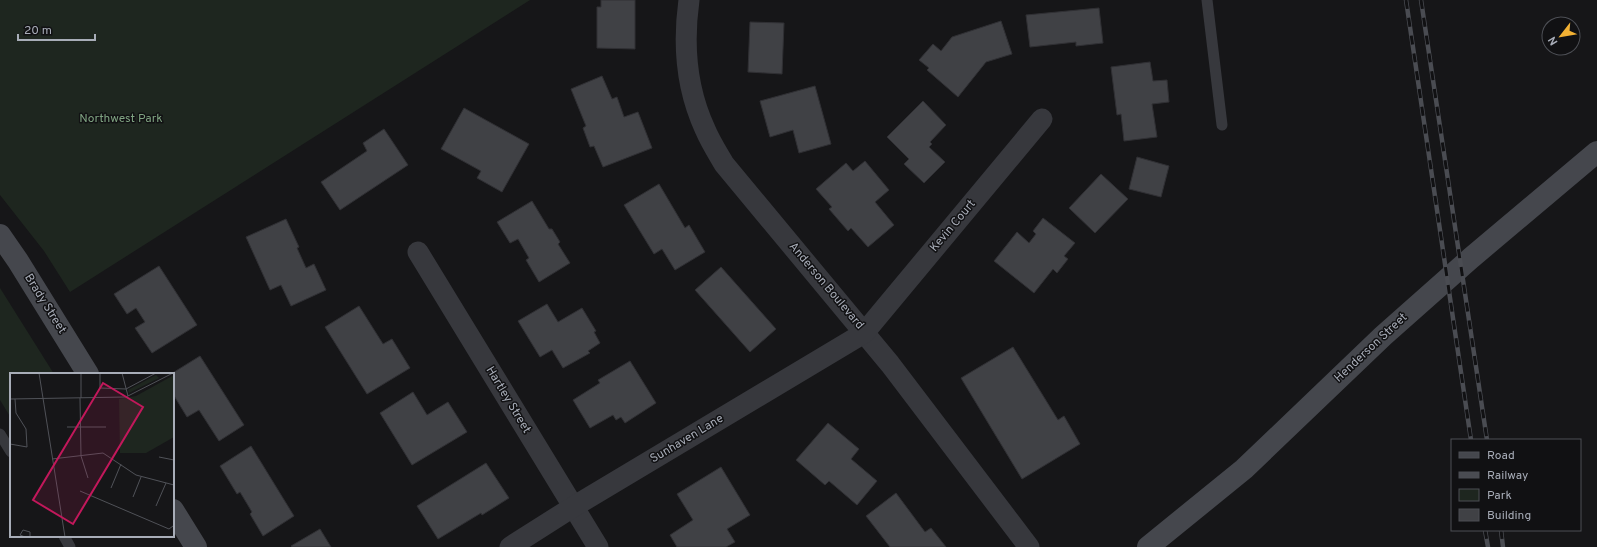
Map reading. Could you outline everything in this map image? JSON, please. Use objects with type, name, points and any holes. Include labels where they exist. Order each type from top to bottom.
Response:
[{"type":"main road","name":"Henderson Street","points":[[1148,547],[1244,469],[1388,331],[1471,258],[1597,152]]},
{"type":"main road","name":"Brady Street","points":[[0,235],[18,261],[87,373]]},
{"type":"main road","points":[[174,512],[196,547]]},
{"type":"street","name":"Anderson Boulevard","points":[[689,0],[686,25],[686,57],[693,93],[704,128],[724,164],[864,333],[1029,547]]},
{"type":"street","name":"Kevin Court","points":[[864,333],[1042,119]]},
{"type":"street","name":"Hartley Street","points":[[418,252],[598,547]]},
{"type":"street","name":"Sunhaven Lane","points":[[510,547],[573,507],[864,333]]},
{"type":"lane","points":[[1207,0],[1222,126]]},
{"type":"lane","points":[[0,434],[10,450]]},
{"type":"lane","points":[[65,537],[70,547]]},
{"type":"green space","name":"Northwest Park","points":[[0,0],[530,0],[70,292],[44,251],[0,195]]},
{"type":"green space","points":[[0,288],[53,373],[10,373],[10,416],[0,400]]},
{"type":"building","points":[[601,0],[635,0],[635,49],[597,48],[597,7],[601,7]]},
{"type":"building","points":[[1099,8],[1103,43],[1076,46],[1076,42],[1030,47],[1026,15]]},
{"type":"building","points":[[1001,21],[1012,54],[986,62],[958,97],[927,70],[929,68],[919,60],[933,44],[941,51],[952,37]]},
{"type":"building","points":[[750,22],[784,23],[782,74],[748,72]]},
{"type":"building","points":[[1150,62],[1153,81],[1167,80],[1169,102],[1152,104],[1157,137],[1124,141],[1121,114],[1117,115],[1111,67]]},
{"type":"building","points":[[602,76],[612,99],[617,97],[624,117],[638,112],[652,148],[603,167],[594,146],[590,147],[583,128],[586,126],[571,89]]},
{"type":"building","points":[[815,86],[831,144],[799,153],[793,130],[770,137],[760,101]]},
{"type":"building","points":[[923,101],[946,125],[930,142],[932,144],[929,147],[945,162],[924,183],[904,164],[909,159],[887,137]]},
{"type":"building","points":[[464,108],[529,144],[502,192],[477,178],[481,171],[441,149]]},
{"type":"building","points":[[384,129],[408,165],[340,210],[321,182],[367,151],[363,143]]},
{"type":"building","points":[[1137,157],[1169,166],[1161,197],[1129,189]]},
{"type":"building","points":[[865,161],[889,190],[875,202],[894,225],[868,247],[851,228],[848,231],[829,209],[832,207],[816,189],[846,163],[853,171]]},
{"type":"building","points":[[1101,174],[1128,199],[1095,233],[1069,208]]},
{"type":"building","points":[[659,184],[685,228],[689,225],[705,252],[675,270],[662,249],[654,254],[624,205]]},
{"type":"building","points":[[532,201],[549,229],[552,229],[560,242],[558,244],[570,263],[539,282],[526,260],[529,258],[518,239],[510,243],[497,222]]},
{"type":"building","points":[[1043,218],[1075,243],[1064,256],[1068,259],[1057,273],[1053,269],[1034,293],[994,261],[1017,232],[1029,243],[1036,234],[1033,231]]},
{"type":"building","points":[[286,219],[299,247],[297,248],[306,268],[314,264],[326,290],[291,306],[281,285],[270,290],[246,237]]},
{"type":"building","points":[[159,266],[197,325],[152,353],[135,328],[145,322],[136,308],[127,314],[114,294]]},
{"type":"building","points":[[721,267],[776,329],[750,352],[695,290]]},
{"type":"building","points":[[547,304],[558,322],[582,308],[596,331],[594,332],[600,343],[588,351],[590,353],[563,368],[552,350],[540,357],[518,321]]},
{"type":"building","points":[[359,306],[383,344],[392,339],[410,368],[367,394],[325,327]]},
{"type":"building","points":[[1013,347],[1058,420],[1064,416],[1080,444],[1022,479],[961,378]]},
{"type":"building","points":[[200,356],[244,425],[219,441],[199,410],[187,417],[174,396],[174,373],[173,373]]},
{"type":"building","points":[[630,361],[656,403],[625,423],[621,417],[616,420],[613,415],[590,428],[573,400],[600,383],[598,380]]},
{"type":"building","points":[[413,392],[427,415],[448,402],[467,432],[412,465],[380,413]]},
{"type":"building","points":[[828,423],[859,449],[851,459],[877,481],[857,505],[829,481],[825,485],[796,460]]},
{"type":"building","points":[[251,446],[294,516],[263,536],[250,514],[252,512],[240,492],[237,494],[220,466]]},
{"type":"building","points":[[486,463],[509,498],[482,515],[481,513],[438,539],[417,506]]},
{"type":"building","points":[[721,467],[750,515],[727,529],[735,542],[726,547],[677,547],[670,535],[693,520],[677,494]]},
{"type":"building","points":[[896,493],[925,532],[931,528],[946,547],[890,547],[866,516]]},
{"type":"building","points":[[320,529],[331,547],[291,546]]},
{"type":"railway","points":[[1406,0],[1471,439]]},
{"type":"railway","points":[[1421,0],[1487,439]]},
{"type":"railway","points":[[1485,531],[1488,547]]},
{"type":"railway","points":[[1501,531],[1503,547]]}]
